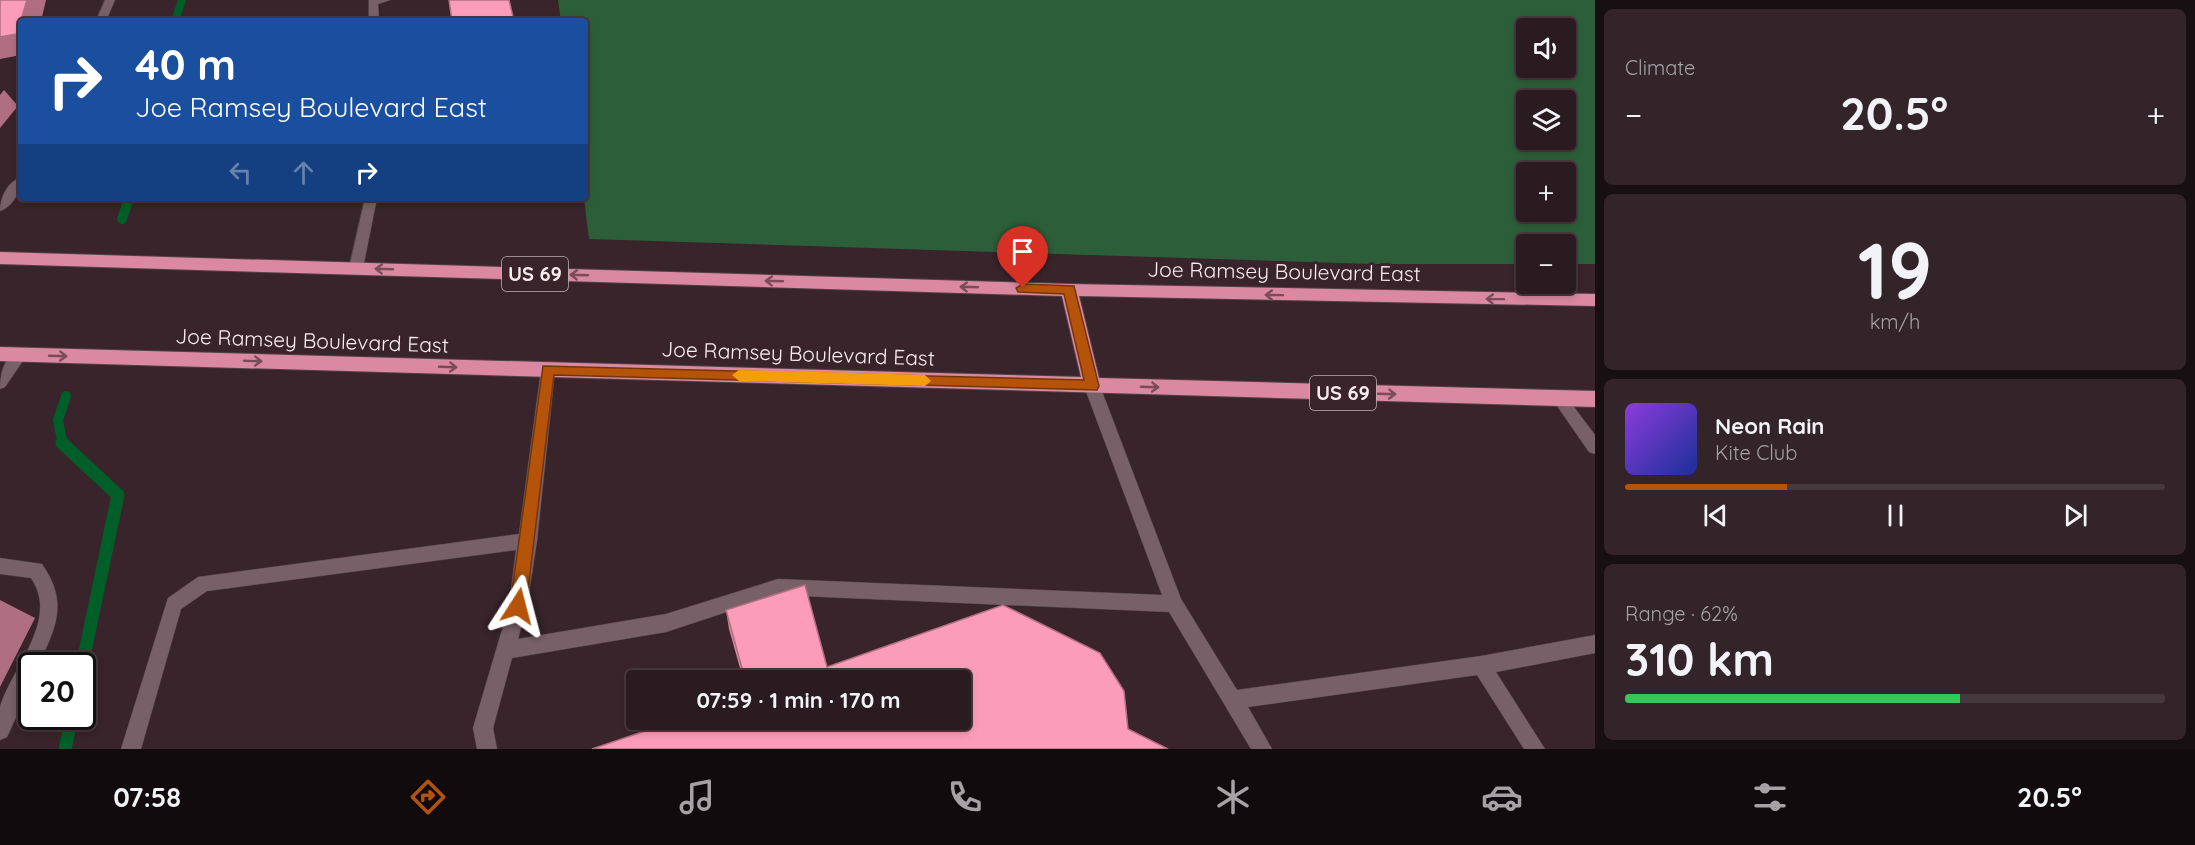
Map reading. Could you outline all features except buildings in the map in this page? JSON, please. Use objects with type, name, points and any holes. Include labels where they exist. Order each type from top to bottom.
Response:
[{"type":"highway","name":"Joe Ramsey Boulevard East","points":[[0,258],[1069,290],[1595,300]]},
{"type":"highway","points":[[1069,290],[1092,386]]},
{"type":"highway","name":"Joe Ramsey Boulevard East","points":[[0,354],[1595,399]]},
{"type":"lane","points":[[102,18],[110,0]]},
{"type":"lane","points":[[374,18],[374,2],[385,0]]},
{"type":"lane","points":[[0,207],[18,185]]},
{"type":"lane","points":[[356,268],[370,201]]},
{"type":"lane","points":[[0,383],[20,355]]},
{"type":"lane","points":[[487,749],[483,728],[508,650],[518,606],[548,370]]},
{"type":"lane","points":[[1092,386],[1174,604],[1262,749]]},
{"type":"lane","points":[[1560,399],[1595,447]]},
{"type":"lane","points":[[131,749],[174,604],[204,583],[528,541]]},
{"type":"lane","points":[[0,566],[36,570],[47,586],[48,615],[48,624],[0,730]]},
{"type":"lane","points":[[508,650],[666,623],[778,587],[1174,604]]},
{"type":"lane","points":[[1232,700],[1481,665],[1595,644]]},
{"type":"lane","points":[[1481,665],[1535,749]]},
{"type":"green space","points":[[558,0],[1595,0],[1595,264],[1576,264],[1576,234],[1516,234],[1516,264],[1372,264],[589,239],[584,201],[588,201],[588,18],[561,18]]},
{"type":"waterway","points":[[176,18],[182,0]]},
{"type":"waterway","points":[[122,219],[128,201]]},
{"type":"waterway","points":[[63,444],[58,420],[66,396]]},
{"type":"waterway","points":[[63,444],[118,495],[85,652]]},
{"type":"waterway","points":[[65,749],[69,730]]},
{"type":"slow traffic","points":[[739,375],[925,381]]},
{"type":"route","points":[[518,606],[548,370],[1092,386],[1069,290],[1023,288]]}]
